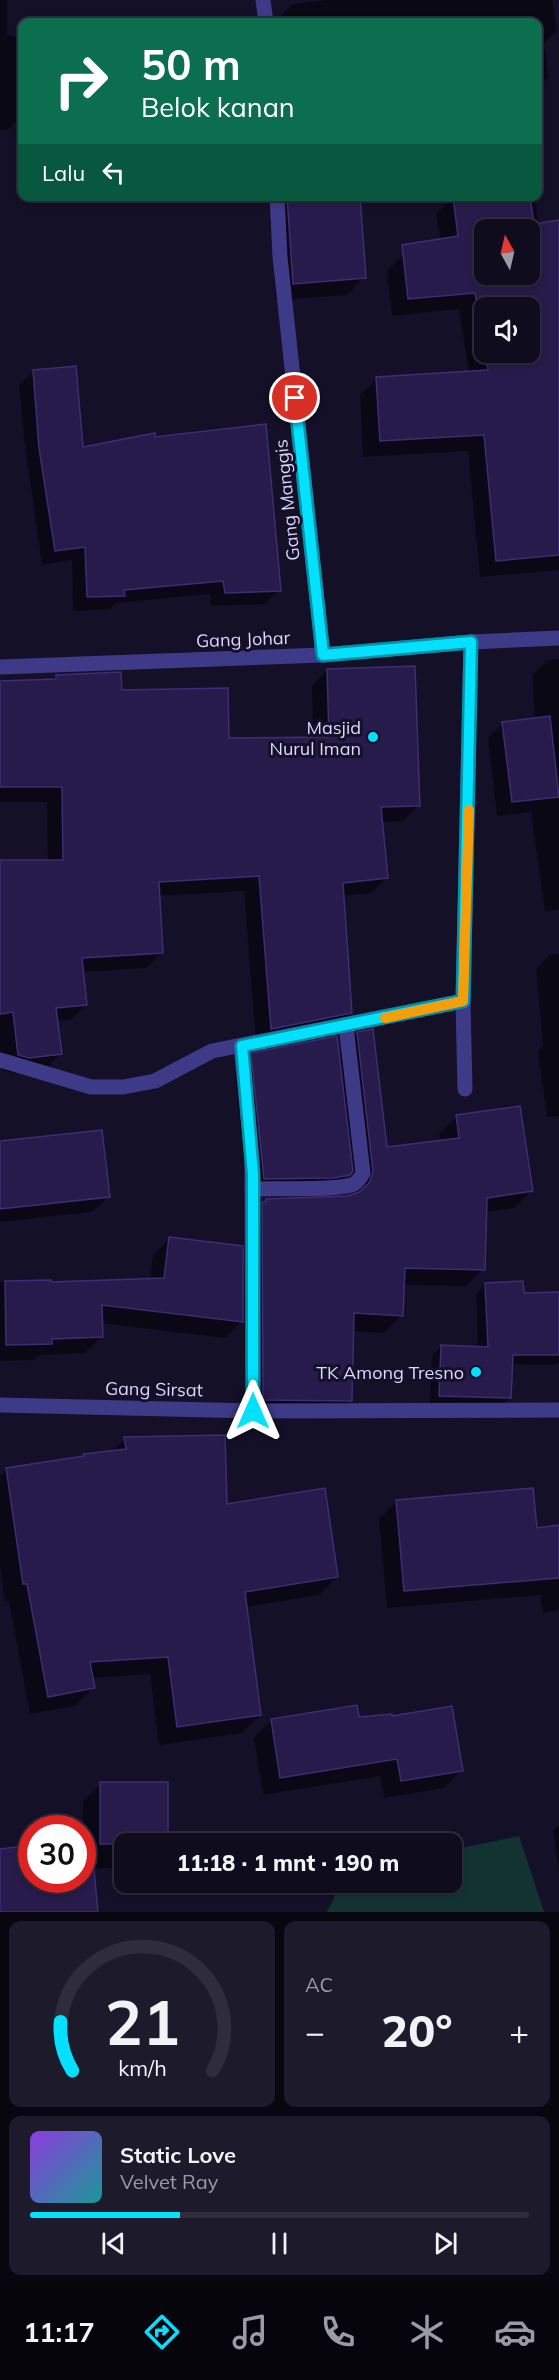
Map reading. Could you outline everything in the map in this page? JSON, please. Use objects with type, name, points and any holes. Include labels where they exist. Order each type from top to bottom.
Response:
[{"type":"street","points":[[263,0],[265,18]]},
{"type":"street","name":"Gang Manggis","points":[[277,201],[280,257],[323,655]]},
{"type":"street","name":"Gang Johar","points":[[0,667],[323,655],[471,642],[559,638]]},
{"type":"street","points":[[465,1089],[463,1001],[471,642]]},
{"type":"street","points":[[0,1060],[91,1087],[123,1087],[155,1081],[212,1051],[463,1001]]},
{"type":"street","points":[[252,1189],[339,1186],[356,1183],[363,1173],[346,1026]]},
{"type":"street","points":[[242,1046],[252,1158],[253,1411]]},
{"type":"street","name":"Gang Sirsat","points":[[0,1405],[253,1411],[559,1410]]},
{"type":"green space","points":[[519,1836],[544,1912],[327,1912],[336,1893],[462,1893],[462,1848]]},
{"type":"building","points":[[287,201],[360,201],[366,278],[293,284]]},
{"type":"building","points":[[454,201],[531,201],[533,219],[474,219],[474,285],[540,285],[540,223],[559,220],[559,555],[496,561],[484,435],[380,441],[376,377],[488,370],[487,363],[540,363],[540,297],[476,297],[475,293],[408,299],[402,245],[458,236]]},
{"type":"building","points":[[76,366],[83,447],[155,433],[155,437],[266,424],[281,591],[225,593],[223,581],[124,590],[125,596],[87,597],[85,547],[55,551],[39,448],[33,370]]},
{"type":"building","points":[[415,666],[420,806],[381,807],[388,878],[343,883],[352,1013],[271,1029],[259,876],[159,882],[163,953],[82,958],[87,1005],[56,1008],[62,1054],[29,1058],[18,1055],[13,1012],[0,1014],[0,860],[63,860],[62,787],[0,787],[0,681],[56,679],[56,675],[121,672],[122,690],[228,688],[229,738],[329,737],[327,669]]},
{"type":"building","points":[[550,716],[559,797],[512,802],[502,722]]},
{"type":"building","points":[[373,1029],[387,1147],[459,1138],[456,1115],[520,1106],[533,1191],[487,1198],[485,1270],[405,1268],[403,1316],[354,1313],[352,1401],[263,1400],[262,1202],[266,1202],[266,1199],[347,1196],[359,1192],[369,1183],[373,1172],[357,1032]]},
{"type":"building","points":[[337,1036],[353,1171],[350,1175],[334,1178],[264,1179],[251,1053]]},
{"type":"building","points":[[102,1130],[110,1197],[0,1209],[0,1141]]},
{"type":"building","points":[[169,1237],[243,1246],[243,1322],[102,1305],[103,1337],[52,1339],[52,1344],[6,1345],[5,1281],[51,1280],[51,1282],[164,1278]]},
{"type":"building","points":[[523,1281],[524,1293],[559,1292],[559,1355],[513,1355],[511,1398],[439,1396],[441,1345],[488,1347],[485,1283]]},
{"type":"building","points":[[225,1435],[227,1504],[325,1488],[338,1577],[245,1592],[261,1715],[177,1727],[168,1657],[90,1662],[95,1688],[48,1697],[27,1584],[23,1584],[6,1468],[126,1449],[124,1437]]},
{"type":"building","points":[[533,1488],[537,1528],[559,1525],[559,1578],[404,1591],[396,1500]]},
{"type":"building","points":[[357,1705],[359,1717],[392,1714],[392,1716],[452,1706],[463,1771],[401,1781],[397,1759],[280,1778],[271,1719]]},
{"type":"building","points":[[100,1782],[168,1782],[168,1833],[114,1833],[114,1844],[100,1844]]},
{"type":"building","points":[[18,1847],[18,1893],[96,1893],[96,1891],[98,1912],[0,1912],[0,1849]]},
{"type":"slow traffic","points":[[385,1018],[463,1001],[469,810]]},
{"type":"place","name":"Masjid Nurul Iman","points":[[373,737]]},
{"type":"place","name":"TK Among Tresno","points":[[476,1372]]},
{"type":"route","points":[[253,1411],[253,1175],[242,1046],[463,1001],[468,861],[471,642],[323,655],[295,398]]}]
